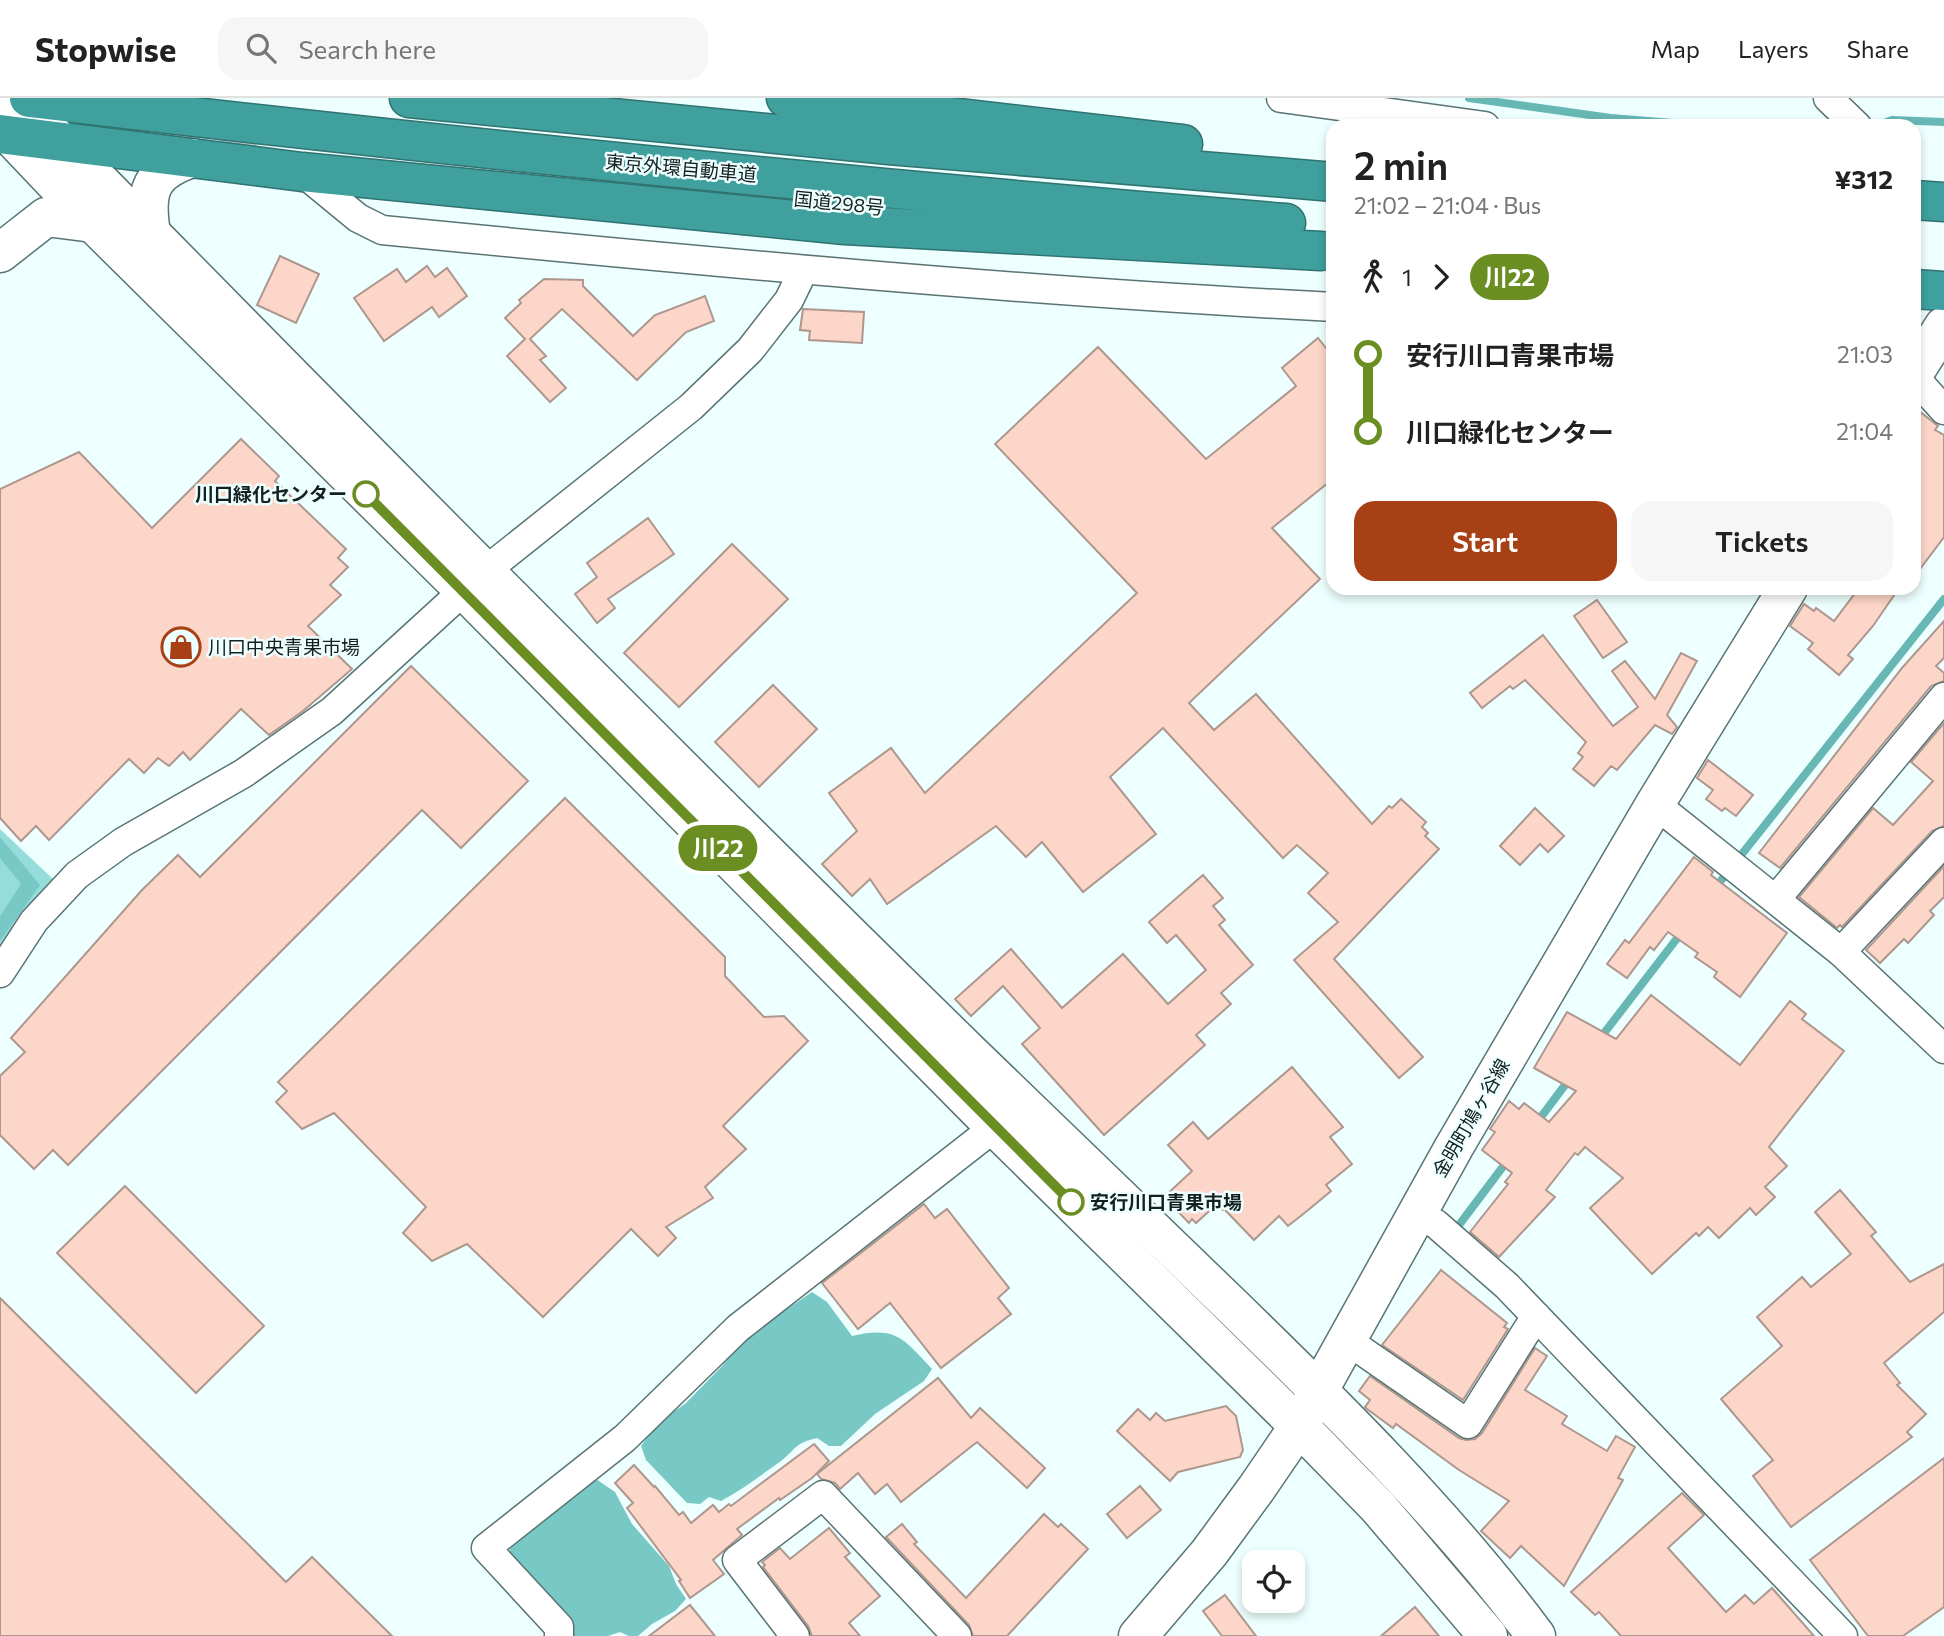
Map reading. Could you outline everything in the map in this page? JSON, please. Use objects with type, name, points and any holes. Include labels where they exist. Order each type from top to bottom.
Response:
[{"type":"highway","name":"東京外環自動車道","points":[[30,98],[623,163],[1122,210],[1326,243]]},
{"type":"highway","points":[[409,98],[889,145],[1326,181]]},
{"type":"highway","points":[[614,98],[1318,160]]},
{"type":"highway","points":[[786,98],[1318,160]]},
{"type":"highway","points":[[6,123],[60,141],[302,172],[845,225],[1326,243]]},
{"type":"highway","name":"国道298号","points":[[261,147],[1326,243]]},
{"type":"highway","points":[[1921,200],[1944,202]]},
{"type":"highway","points":[[1921,220],[1944,221]]},
{"type":"highway","points":[[1921,266],[1944,268]]},
{"type":"highway","points":[[1921,289],[1944,291]]},
{"type":"street","points":[[1281,98],[1434,119]]},
{"type":"street","points":[[1828,98],[1850,119]]},
{"type":"street","points":[[6,123],[93,223],[969,1052],[1318,1389],[1427,1504],[1536,1636]]},
{"type":"street","points":[[60,141],[151,233],[474,581],[995,1127],[1378,1507],[1488,1636]]},
{"type":"street","points":[[151,233],[147,213],[152,187],[159,175],[173,165],[192,158]]},
{"type":"street","points":[[302,172],[358,218],[382,230],[803,271],[1168,299],[1326,307]]},
{"type":"street","points":[[1,250],[46,217],[93,223]]},
{"type":"street","points":[[0,973],[34,921],[77,876],[123,842],[244,773],[331,711],[474,581],[691,407],[750,350],[789,300],[803,271]]},
{"type":"street","points":[[1921,364],[1944,326]]},
{"type":"street","points":[[1921,383],[1944,410]]},
{"type":"street","name":"金明町鳩ヶ谷線","points":[[1138,1636],[1209,1553],[1299,1426],[1415,1213],[1655,804],[1784,595]]},
{"type":"street","points":[[1776,899],[1944,697]]},
{"type":"street","points":[[1655,804],[1841,952],[1944,1049]]},
{"type":"street","points":[[1841,952],[1944,842]]},
{"type":"street","points":[[559,1636],[559,1627],[486,1548],[625,1438],[738,1328],[995,1127]]},
{"type":"street","points":[[1415,1213],[1436,1224],[1507,1286],[1843,1636]]},
{"type":"street","points":[[1345,1339],[1468,1424],[1536,1317]]},
{"type":"street","points":[[795,1636],[737,1560],[822,1495],[957,1636]]},
{"type":"shaded area","points":[[0,829],[55,881],[0,954]]},
{"type":"shaded area","points":[[0,837],[40,885],[0,941],[0,916],[21,884],[0,858]]},
{"type":"shaded area","points":[[812,1292],[827,1302],[852,1336],[879,1333],[898,1337],[932,1369],[924,1381],[875,1414],[841,1446],[829,1446],[817,1438],[804,1442],[759,1477],[721,1501],[709,1497],[700,1504],[687,1503],[646,1460],[641,1446],[659,1421],[685,1404],[746,1337]]},
{"type":"shaded area","points":[[593,1477],[615,1492],[632,1524],[669,1566],[686,1599],[675,1611],[652,1624],[638,1636],[620,1632],[608,1636],[574,1636],[569,1625],[510,1557],[510,1543],[543,1522],[556,1506]]},
{"type":"building","points":[[280,256],[319,274],[296,323],[257,305]]},
{"type":"building","points":[[427,266],[435,277],[447,268],[467,296],[439,317],[432,307],[384,341],[354,298],[397,269],[406,282]]},
{"type":"building","points":[[544,279],[583,280],[583,286],[633,336],[655,315],[705,296],[714,321],[686,332],[637,380],[562,309],[530,339],[546,356],[540,360],[566,388],[550,402],[507,356],[525,339],[505,318],[521,303],[519,300]]},
{"type":"building","points":[[803,309],[864,312],[862,343],[809,340],[810,331],[800,330]]},
{"type":"building","points":[[1318,338],[1326,348],[1326,484],[1272,528],[1320,579],[1189,703],[1214,730],[1256,694],[1372,824],[1389,806],[1392,808],[1401,799],[1426,822],[1422,827],[1428,833],[1425,836],[1439,849],[1334,959],[1423,1057],[1399,1078],[1294,960],[1338,922],[1308,893],[1328,873],[1297,845],[1283,858],[1163,728],[1110,777],[1156,834],[1083,892],[1042,842],[1026,857],[996,826],[887,904],[870,879],[852,896],[822,864],[857,831],[829,793],[891,748],[925,793],[1137,593],[995,444],[1098,347],[1206,459],[1296,386],[1282,368]]},
{"type":"building","points":[[1921,413],[1938,426],[1935,430],[1944,435],[1944,537],[1921,568]]},
{"type":"building","name":"川口中央青果市場","points":[[241,439],[279,476],[275,481],[346,549],[338,558],[348,567],[330,585],[341,595],[308,626],[352,669],[303,711],[269,735],[241,709],[190,760],[183,752],[169,766],[158,758],[144,773],[129,759],[49,840],[36,826],[21,841],[0,818],[0,489],[79,452],[152,528]]},
{"type":"building","points":[[648,518],[674,554],[608,599],[615,608],[597,623],[575,594],[597,577],[587,563]]},
{"type":"building","points":[[732,544],[788,599],[679,707],[624,653]]},
{"type":"building","points":[[1854,595],[1894,595],[1873,626],[1848,655],[1853,659],[1839,675],[1808,649],[1813,643],[1790,626],[1804,604],[1814,611],[1816,608],[1834,621]]},
{"type":"building","points":[[1597,600],[1627,642],[1603,658],[1574,616]]},
{"type":"building","points":[[1944,621],[1944,658],[1936,666],[1944,673],[1944,681],[1931,686],[1780,868],[1759,853],[1902,668]]},
{"type":"building","points":[[1543,635],[1613,726],[1638,707],[1612,671],[1625,661],[1655,699],[1681,653],[1697,661],[1667,715],[1677,727],[1672,734],[1655,725],[1617,770],[1611,766],[1594,786],[1573,769],[1583,757],[1578,753],[1586,742],[1525,680],[1513,689],[1510,686],[1482,708],[1470,693]]},
{"type":"building","points":[[411,666],[528,781],[461,848],[422,810],[68,1165],[53,1150],[34,1169],[0,1135],[0,1076],[25,1052],[11,1038],[142,890],[178,855],[200,877]]},
{"type":"building","points":[[773,685],[817,729],[759,787],[715,742]]},
{"type":"building","points":[[1944,723],[1944,826],[1932,831],[1842,927],[1840,925],[1837,928],[1799,897],[1873,808],[1893,825],[1933,781],[1911,762]]},
{"type":"building","points":[[1708,760],[1753,795],[1736,816],[1725,808],[1722,811],[1706,799],[1713,790],[1697,778]]},
{"type":"building","points":[[565,798],[725,957],[725,976],[764,1017],[784,1016],[808,1041],[723,1126],[746,1149],[705,1187],[713,1198],[666,1227],[676,1238],[658,1256],[631,1229],[543,1317],[467,1244],[432,1261],[403,1233],[426,1207],[334,1113],[302,1129],[276,1102],[287,1091],[278,1082]]},
{"type":"building","points":[[1535,808],[1564,836],[1548,852],[1540,844],[1520,865],[1500,846]]},
{"type":"building","points":[[1694,857],[1713,872],[1711,875],[1787,933],[1740,997],[1714,977],[1717,972],[1695,957],[1698,953],[1668,932],[1654,950],[1650,947],[1627,978],[1607,964],[1625,940],[1629,943]]},
{"type":"building","points":[[1944,866],[1944,897],[1930,911],[1934,915],[1908,943],[1904,939],[1880,963],[1866,950]]},
{"type":"building","points":[[1203,875],[1223,898],[1213,906],[1225,920],[1219,925],[1253,965],[1221,993],[1231,1004],[1196,1035],[1205,1045],[1104,1135],[1022,1044],[1040,1028],[1003,986],[971,1016],[955,999],[1011,949],[1062,1008],[1123,954],[1168,1004],[1206,970],[1176,935],[1167,943],[1149,922]]},
{"type":"building","points":[[1651,995],[1740,1065],[1790,1001],[1806,1014],[1802,1019],[1844,1051],[1769,1147],[1787,1166],[1765,1187],[1775,1197],[1756,1215],[1750,1208],[1719,1238],[1708,1227],[1699,1236],[1696,1233],[1652,1274],[1590,1208],[1623,1178],[1585,1147],[1578,1155],[1575,1153],[1546,1190],[1555,1197],[1499,1257],[1470,1232],[1508,1184],[1505,1182],[1512,1173],[1482,1150],[1495,1132],[1490,1129],[1509,1101],[1519,1109],[1524,1103],[1549,1122],[1576,1091],[1534,1068],[1567,1012],[1616,1039]]},
{"type":"building","points":[[1292,1067],[1343,1127],[1330,1137],[1352,1164],[1326,1185],[1331,1191],[1288,1226],[1279,1216],[1254,1240],[1217,1204],[1196,1223],[1192,1219],[1189,1223],[1164,1197],[1192,1171],[1168,1145],[1193,1122],[1208,1139]]},
{"type":"building","points":[[125,1186],[264,1326],[196,1393],[57,1253]]},
{"type":"building","points":[[1840,1190],[1876,1232],[1871,1236],[1910,1282],[1944,1264],[1944,1312],[1884,1363],[1900,1383],[1897,1385],[1926,1414],[1907,1432],[1912,1437],[1791,1527],[1753,1476],[1773,1460],[1721,1399],[1782,1346],[1757,1317],[1802,1277],[1811,1287],[1851,1254],[1815,1212]]},
{"type":"building","points":[[924,1204],[935,1218],[947,1209],[1009,1288],[998,1298],[1011,1314],[941,1368],[890,1303],[858,1329],[822,1283]]},
{"type":"building","points":[[1441,1270],[1507,1323],[1504,1327],[1508,1329],[1463,1400],[1382,1345]]},
{"type":"building","points":[[0,1298],[286,1582],[312,1557],[392,1636],[0,1636]]},
{"type":"building","points":[[1535,1348],[1547,1356],[1525,1390],[1567,1416],[1562,1424],[1607,1451],[1616,1436],[1635,1447],[1618,1478],[1623,1480],[1564,1586],[1521,1546],[1510,1558],[1481,1531],[1509,1501],[1459,1470],[1396,1424],[1393,1428],[1367,1409],[1365,1407],[1370,1400],[1359,1391],[1370,1376],[1459,1438],[1475,1439],[1482,1433]]},
{"type":"building","points":[[938,1378],[971,1418],[980,1408],[1045,1468],[1027,1488],[977,1442],[901,1502],[887,1484],[875,1494],[858,1473],[840,1489],[835,1483],[821,1479],[817,1474]]},
{"type":"building","points":[[1226,1406],[1236,1416],[1243,1450],[1240,1457],[1178,1472],[1170,1481],[1117,1431],[1138,1409],[1150,1420],[1156,1413],[1165,1421]]},
{"type":"building","points":[[814,1444],[829,1461],[812,1478],[737,1529],[742,1535],[713,1560],[724,1574],[690,1598],[679,1581],[681,1580],[627,1508],[633,1503],[615,1483],[634,1465],[679,1515],[683,1512],[691,1523],[713,1505],[719,1512],[729,1504],[731,1506]]},
{"type":"building","points":[[1944,1458],[1944,1607],[1903,1636],[1868,1636],[1810,1560]]},
{"type":"building","points":[[1140,1486],[1161,1510],[1127,1538],[1107,1514]]},
{"type":"building","points":[[1682,1493],[1704,1515],[1668,1548],[1726,1612],[1745,1595],[1754,1604],[1772,1588],[1814,1636],[1621,1636],[1599,1612],[1595,1615],[1571,1592]]},
{"type":"building","points":[[1044,1514],[1058,1527],[1061,1524],[1088,1549],[1007,1636],[973,1636],[969,1625],[886,1537],[902,1524],[917,1542],[914,1544],[966,1598]]},
{"type":"building","points":[[829,1528],[850,1553],[845,1557],[880,1596],[849,1623],[860,1636],[812,1636],[808,1626],[763,1567],[765,1565],[762,1562],[780,1548],[790,1559]]},
{"type":"building","points":[[1225,1595],[1256,1636],[1222,1636],[1203,1611]]},
{"type":"building","points":[[690,1605],[715,1636],[649,1636]]},
{"type":"building","points":[[1415,1607],[1439,1636],[1381,1636]]},
{"type":"waterway","points":[[1469,98],[1623,119]]},
{"type":"waterway","points":[[1921,121],[1944,122]]},
{"type":"waterway","points":[[1715,888],[1944,599]]},
{"type":"waterway","points":[[1598,1041],[1682,932]]},
{"type":"waterway","points":[[1535,1125],[1571,1077]]},
{"type":"waterway","points":[[1459,1225],[1508,1160]]},
{"type":"tunnel","points":[[162,135],[261,147]]},
{"type":"bus line","name":"川22","points":[[366,494],[1071,1202]]},
{"type":"place","name":"川口緑化センター","points":[[366,494]]},
{"type":"place","name":"川口中央青果市場","points":[[181,647]]},
{"type":"place","name":"安行川口青果市場","points":[[1071,1202]]}]
